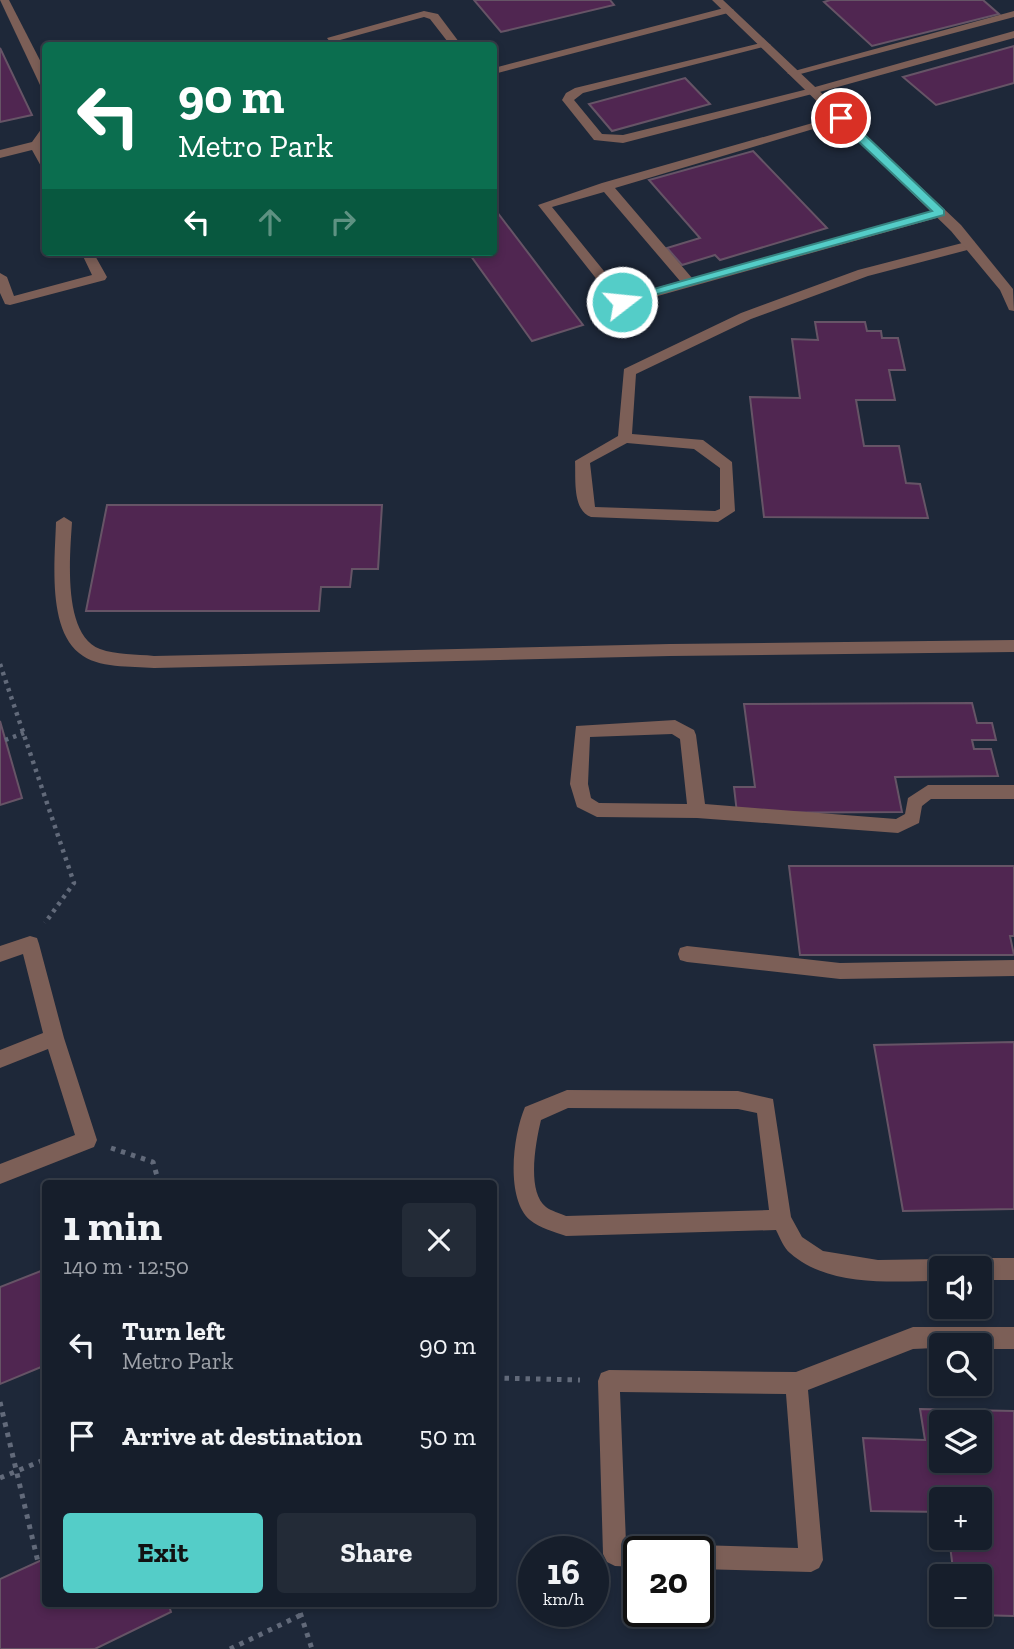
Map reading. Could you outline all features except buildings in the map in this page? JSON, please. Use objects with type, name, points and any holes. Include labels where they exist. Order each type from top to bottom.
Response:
[{"type":"street","points":[[4,0],[42,77]]},
{"type":"street","points":[[717,0],[940,213],[1006,289],[1014,307]]},
{"type":"street","points":[[497,70],[728,10]]},
{"type":"street","points":[[336,42],[333,38],[425,14],[434,16],[454,42]]},
{"type":"street","points":[[793,73],[1014,14]]},
{"type":"street","points":[[765,46],[579,90],[568,100],[598,137],[608,140],[623,139],[812,91],[1014,34]]},
{"type":"street","points":[[841,118],[544,205],[622,302],[940,213]]},
{"type":"street","points":[[0,154],[36,145],[42,137]]},
{"type":"street","points":[[36,145],[42,157]]},
{"type":"street","points":[[606,186],[689,283]]},
{"type":"street","points":[[625,438],[629,372],[746,316],[863,273],[970,245]]},
{"type":"street","points":[[0,277],[10,301],[100,277],[89,256]]},
{"type":"street","points":[[625,438],[698,444],[712,452],[727,466],[727,511],[718,517],[591,512],[586,505],[582,461],[625,438]]},
{"type":"street","points":[[64,522],[62,585],[71,630],[85,649],[111,657],[154,662],[670,650],[1014,646]]},
{"type":"street","points":[[697,811],[688,735],[675,727],[582,731],[579,784],[583,802],[597,810],[697,811],[898,826],[913,818],[914,803],[928,792],[1014,792]]},
{"type":"street","points":[[0,954],[30,944],[54,1038],[87,1140],[0,1174]]},
{"type":"street","points":[[687,954],[840,971],[1014,968]]},
{"type":"street","points":[[0,1059],[54,1038]]},
{"type":"street","points":[[781,1220],[566,1226],[536,1212],[528,1196],[523,1152],[532,1114],[566,1098],[738,1100],[766,1106],[781,1220],[795,1244],[820,1261],[878,1270],[929,1270]]},
{"type":"street","points":[[992,1269],[1014,1269]]},
{"type":"street","points":[[623,1554],[615,1554],[609,1381],[796,1384],[913,1338],[1014,1338]]},
{"type":"street","points":[[714,1557],[811,1560],[796,1384]]},
{"type":"path","points":[[0,664],[74,883],[30,944]]},
{"type":"path","points":[[5,740],[24,733]]},
{"type":"path","points":[[87,1140],[153,1163],[158,1180]]},
{"type":"path","points":[[497,1378],[609,1381]]},
{"type":"path","points":[[0,1402],[38,1562]]},
{"type":"path","points":[[0,1478],[42,1461]]},
{"type":"path","points":[[298,1607],[312,1649]]},
{"type":"path","points":[[230,1649],[301,1615]]},
{"type":"route","points":[[622,302],[940,213],[841,118]]}]
